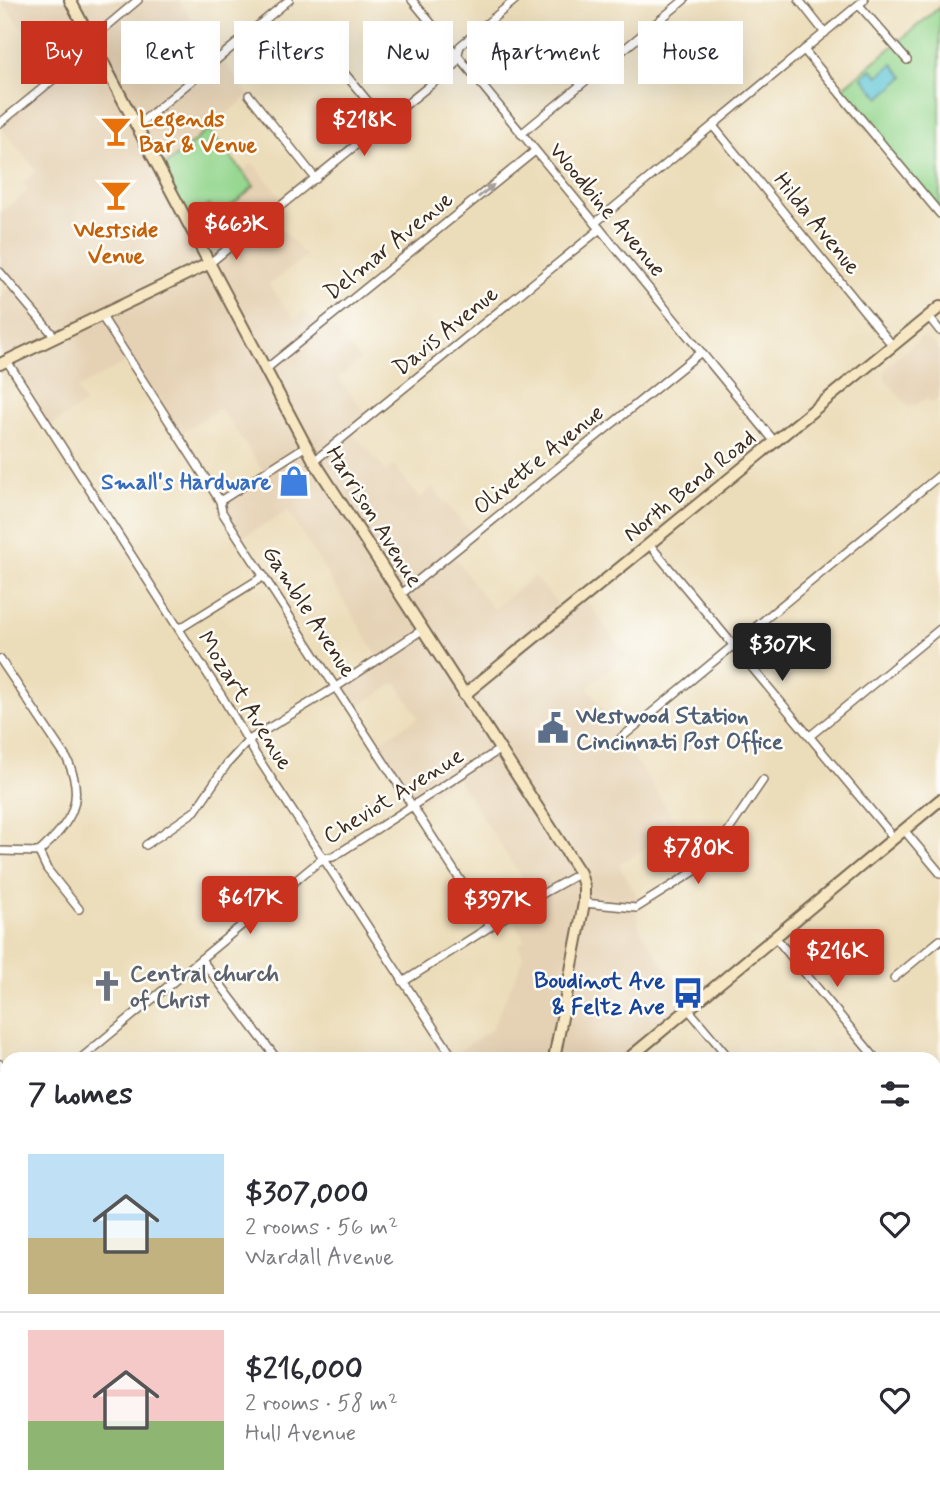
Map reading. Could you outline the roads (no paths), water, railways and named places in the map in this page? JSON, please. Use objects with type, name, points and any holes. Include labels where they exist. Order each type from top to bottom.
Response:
[{"type":"main road","name":"Harrison Avenue","points":[[70,0],[81,21]]},
{"type":"main road","name":"Harrison Avenue","points":[[107,69],[314,461],[580,873],[584,886],[584,903],[555,1052]]},
{"type":"main road","points":[[4,362],[210,263]]},
{"type":"main road","name":"North Bend Road","points":[[464,695],[940,307]]},
{"type":"main road","points":[[636,1052],[940,800]]},
{"type":"street","points":[[107,26],[138,0]]},
{"type":"street","points":[[138,125],[289,0]]},
{"type":"street","name":"Woodbine Avenue","points":[[412,0],[775,442]]},
{"type":"street","points":[[210,263],[455,65],[460,46],[515,0]]},
{"type":"street","points":[[521,134],[684,0]]},
{"type":"street","points":[[799,0],[825,33]]},
{"type":"street","points":[[861,2],[907,60]]},
{"type":"street","name":"Davis Avenue","points":[[314,461],[598,226],[713,125],[861,2]]},
{"type":"street","points":[[804,50],[940,214]]},
{"type":"street","points":[[349,79],[385,122]]},
{"type":"street","points":[[0,123],[48,84]]},
{"type":"street","points":[[249,95],[316,178]]},
{"type":"street","name":"Hilda Avenue","points":[[713,125],[893,346]]},
{"type":"street","name":"Delmar Avenue","points":[[266,369],[535,151]]},
{"type":"street","points":[[0,272],[55,337]]},
{"type":"street","name":"Gamble Avenue","points":[[102,315],[219,501],[222,512],[490,926]]},
{"type":"street","points":[[929,317],[940,331]]},
{"type":"street","name":"Olivette Avenue","points":[[400,595],[701,352]]},
{"type":"street","name":"Mozart Avenue","points":[[4,362],[179,629],[449,1052]]},
{"type":"street","points":[[219,501],[306,446]]},
{"type":"street","points":[[621,738],[940,475]]},
{"type":"street","points":[[649,544],[894,838]]},
{"type":"street","points":[[179,629],[264,576]]},
{"type":"street","points":[[810,736],[940,629]]},
{"type":"street","points":[[146,845],[195,811],[227,764],[249,740],[422,630]]},
{"type":"street","points":[[0,659],[67,759],[74,778],[76,798],[70,816],[57,835],[39,852],[0,851]]},
{"type":"street","name":"Cheviot Avenue","points":[[88,1052],[323,858],[333,857],[499,750]]},
{"type":"street","points":[[584,903],[636,908],[706,864],[763,780]]},
{"type":"street","points":[[904,830],[940,873]]},
{"type":"street","points":[[39,852],[47,869],[79,909]]},
{"type":"street","points":[[403,982],[580,873]]},
{"type":"street","points":[[775,937],[870,1052]]},
{"type":"street","points":[[894,978],[940,940]]},
{"type":"street","points":[[201,959],[272,1052]]},
{"type":"street","points":[[688,1009],[724,1052]]},
{"type":"water","points":[[893,64],[904,77],[880,98],[862,77],[872,69],[878,76]]},
{"type":"place","name":"Legends Bar & Venue","points":[[116,131]]},
{"type":"place","name":"Westside Venue","points":[[116,195]]},
{"type":"place","name":"Small's Hardware","points":[[294,481]]},
{"type":"place","name":"Westwood Station Cincinnati Post Office","points":[[553,728]]},
{"type":"place","name":"Central church of Christ","points":[[107,986]]},
{"type":"place","name":"Boudinot Ave & Feltz Ave","points":[[688,993]]}]
